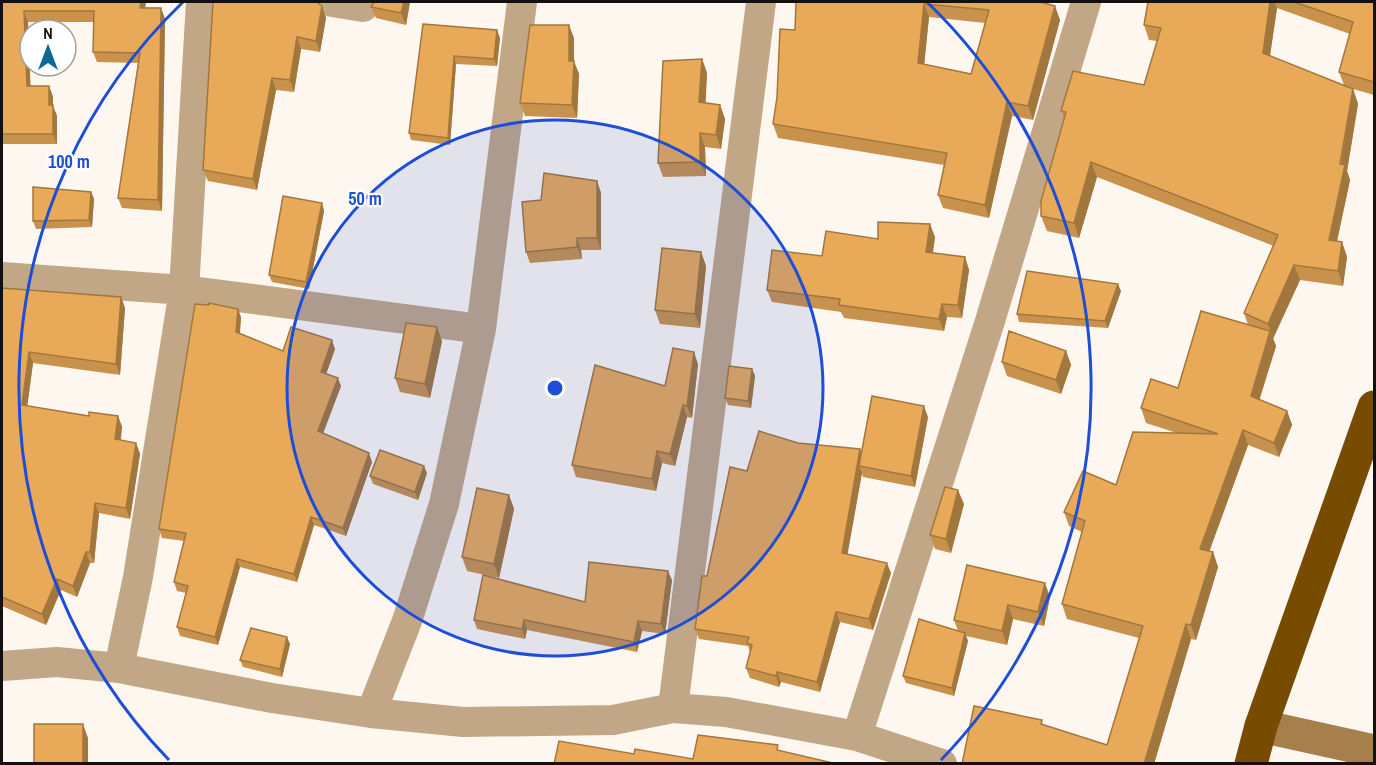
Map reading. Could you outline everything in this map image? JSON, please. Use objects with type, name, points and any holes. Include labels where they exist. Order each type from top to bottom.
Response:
[{"type":"highway","points":[[1251,764],[1261,726],[1374,407]]},
{"type":"street","points":[[119,668],[138,577],[184,290],[201,2]]},
{"type":"street","points":[[332,2],[363,7]]},
{"type":"street","points":[[371,713],[407,621],[444,504],[481,329],[522,2]]},
{"type":"street","points":[[674,708],[761,2]]},
{"type":"street","points":[[857,736],[990,321],[1086,2]]},
{"type":"street","points":[[2,277],[184,290],[481,329]]},
{"type":"street","points":[[2,666],[57,662],[119,668],[272,699],[371,713],[463,722],[613,720],[674,708],[726,711],[857,736],[942,764]]},
{"type":"street","points":[[1261,726],[1374,751]]},
{"type":"building","points":[[2,2],[141,2],[140,8],[161,8],[158,200],[118,198],[140,53],[93,52],[94,11],[24,11],[24,18],[18,18],[18,78],[27,78],[27,86],[49,86],[49,105],[53,105],[53,134],[2,134]]},
{"type":"building","points":[[213,2],[317,2],[322,6],[316,41],[297,37],[290,80],[272,78],[253,179],[203,170]]},
{"type":"building","points":[[374,2],[404,2],[401,13],[371,7]]},
{"type":"building","points":[[796,2],[1041,2],[1055,6],[1028,106],[1007,102],[985,205],[938,195],[947,153],[773,124],[777,97],[780,29],[795,30]],"holes":[[[924,4],[989,10],[971,74],[918,63]]]},
{"type":"building","points":[[1148,2],[1270,2],[1263,53],[1353,89],[1340,164],[1345,165],[1329,240],[1342,242],[1338,271],[1294,265],[1268,324],[1244,313],[1278,235],[1091,162],[1074,223],[1041,216],[1041,201],[1066,112],[1061,111],[1073,71],[1144,85],[1161,28],[1144,25]]},
{"type":"building","points":[[1294,2],[1374,2],[1374,82],[1339,72],[1353,22]]},
{"type":"building","points":[[423,24],[497,30],[494,59],[454,56],[448,138],[409,133]]},
{"type":"building","points":[[530,25],[569,25],[569,61],[574,61],[572,105],[520,103]]},
{"type":"building","points":[[702,59],[699,102],[720,105],[716,135],[700,133],[700,162],[658,163],[663,61]]},
{"type":"building","points":[[544,173],[597,181],[597,238],[577,238],[577,247],[526,252],[522,202],[541,200]]},
{"type":"building","points":[[33,187],[91,192],[89,220],[33,221]]},
{"type":"building","points":[[283,196],[322,203],[306,282],[269,275]]},
{"type":"building","points":[[878,222],[930,224],[926,252],[965,257],[958,305],[942,304],[939,319],[839,305],[840,299],[767,290],[772,250],[822,256],[826,231],[878,239]]},
{"type":"building","points":[[662,248],[701,252],[695,314],[655,310]]},
{"type":"building","points":[[1027,271],[1118,284],[1105,321],[1017,314]]},
{"type":"building","points":[[2,288],[121,297],[116,364],[29,352],[22,405],[89,416],[89,412],[118,416],[115,439],[136,443],[126,508],[95,503],[90,552],[86,552],[73,586],[57,579],[42,614],[2,597]]},
{"type":"building","points":[[209,303],[238,309],[236,332],[283,351],[291,327],[332,340],[321,372],[338,378],[318,431],[369,453],[343,528],[311,517],[294,574],[237,559],[215,637],[177,627],[188,586],[174,582],[186,533],[159,529],[195,304],[209,305]]},
{"type":"building","points":[[1201,311],[1270,331],[1251,396],[1287,411],[1274,443],[1243,430],[1200,549],[1213,552],[1191,625],[1186,624],[1144,764],[962,764],[974,706],[1042,720],[1041,724],[1107,745],[1143,626],[1062,604],[1085,521],[1064,512],[1083,471],[1116,485],[1133,432],[1218,434],[1141,408],[1151,379],[1178,388]]},
{"type":"building","points":[[406,323],[437,327],[425,384],[395,378]]},
{"type":"building","points":[[1009,331],[1066,351],[1056,380],[1002,362]]},
{"type":"building","points":[[673,348],[694,352],[687,406],[683,405],[670,454],[657,451],[652,479],[572,465],[595,365],[665,386]]},
{"type":"building","points":[[729,366],[752,369],[748,401],[725,398]]},
{"type":"building","points":[[872,396],[924,406],[911,476],[859,466]]},
{"type":"building","points":[[759,431],[798,443],[860,449],[842,553],[887,563],[869,619],[836,612],[817,682],[777,672],[776,676],[746,668],[752,645],[747,643],[749,637],[695,629],[702,576],[707,576],[730,467],[747,471]]},
{"type":"building","points":[[380,450],[424,466],[415,492],[370,476]]},
{"type":"building","points":[[945,487],[958,490],[946,539],[930,535]]},
{"type":"building","points":[[477,488],[509,495],[494,564],[462,557]]},
{"type":"building","points":[[589,562],[668,571],[661,624],[638,621],[634,642],[524,620],[522,629],[474,620],[483,575],[585,602]]},
{"type":"building","points":[[967,565],[1045,583],[1038,612],[1008,605],[1002,631],[954,620]]},
{"type":"building","points":[[919,619],[965,633],[952,688],[903,676]]},
{"type":"building","points":[[251,628],[287,637],[280,669],[240,660]]},
{"type":"building","points":[[34,724],[83,724],[83,764],[34,764]]},
{"type":"building","points":[[698,735],[778,745],[777,750],[837,764],[554,764],[559,741],[634,754],[635,749],[693,759]]}]
